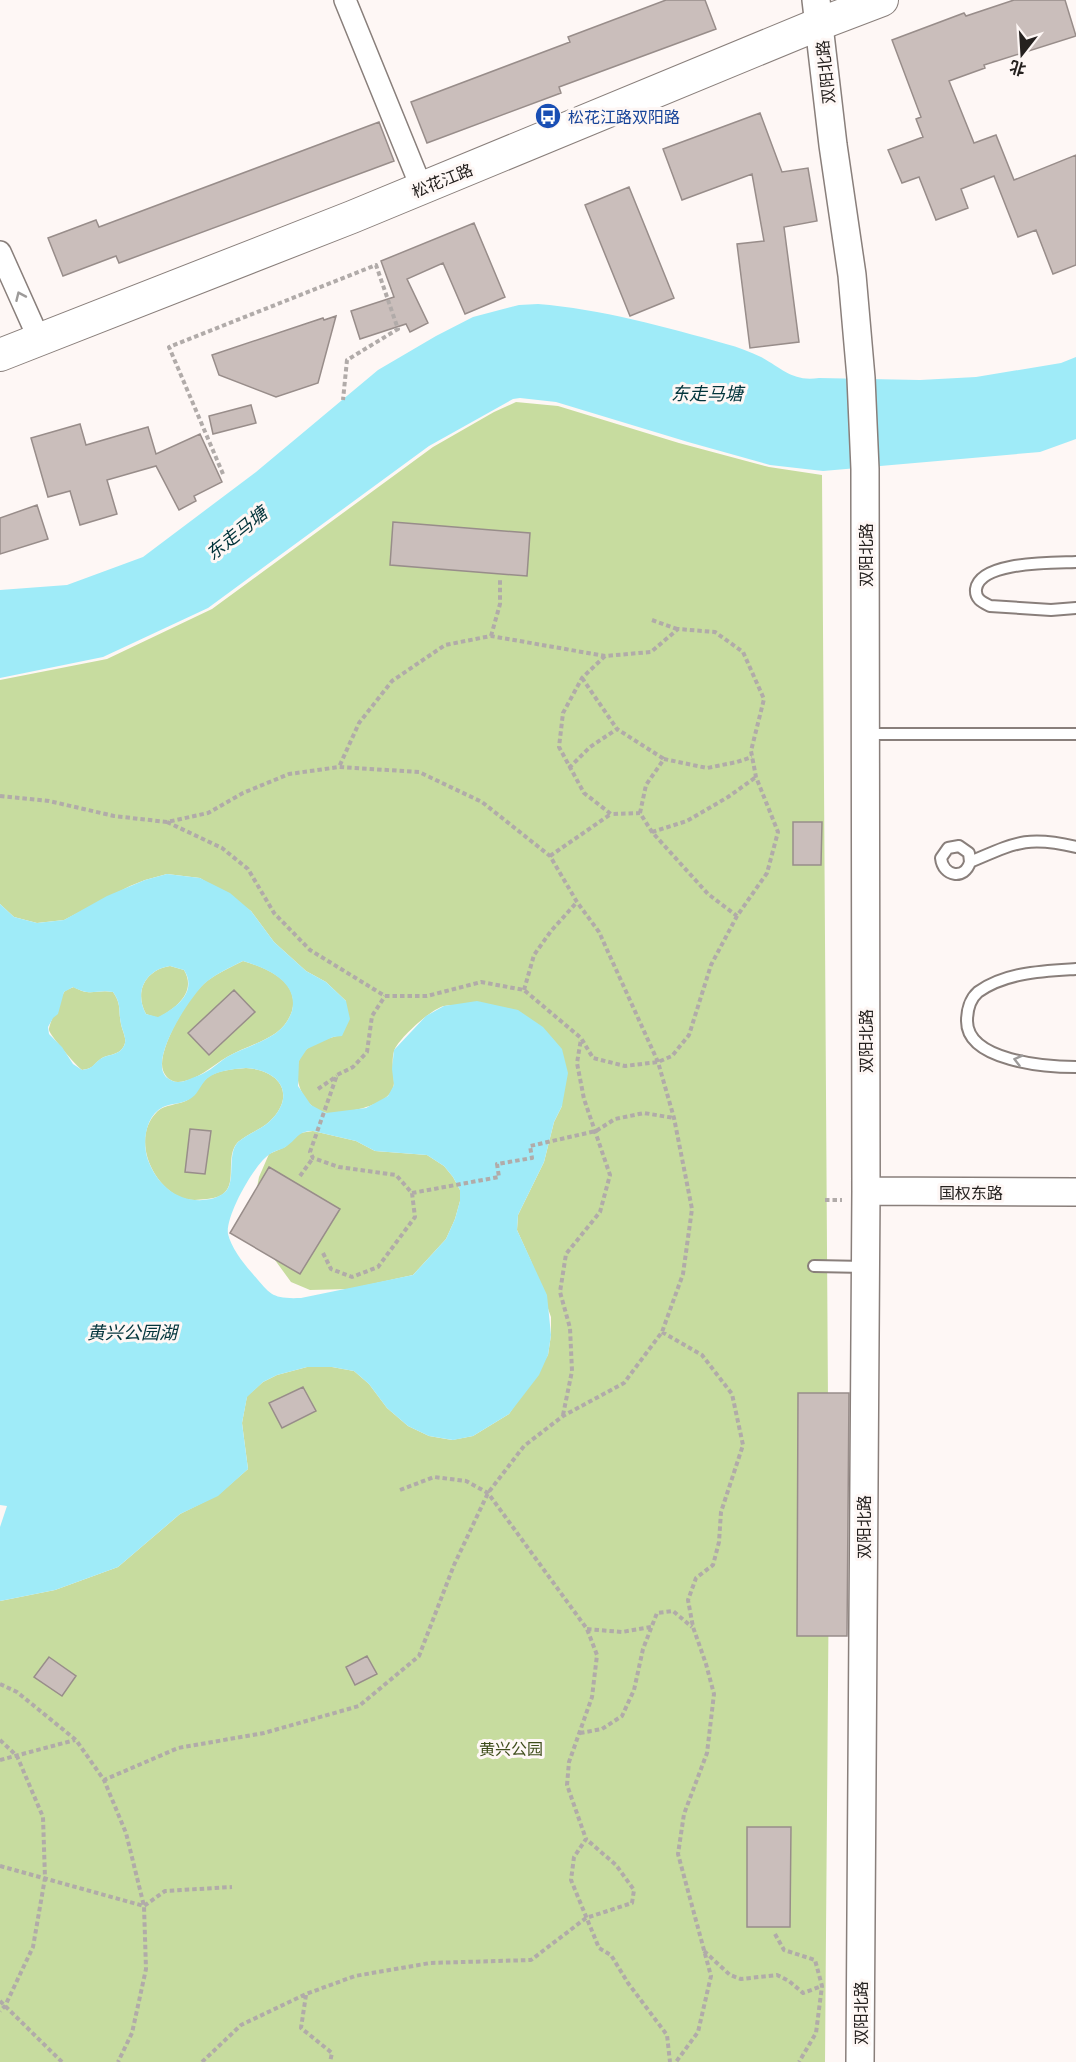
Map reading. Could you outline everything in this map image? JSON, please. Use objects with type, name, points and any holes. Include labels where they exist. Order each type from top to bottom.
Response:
[{"type":"main road","name":"松花江路","points":[[0,355],[422,189],[818,12],[882,0]]},
{"type":"street","points":[[345,0],[422,189]]},
{"type":"street","name":"双阳北路","points":[[818,12],[833,145],[852,275],[866,469],[864,735],[866,1191],[860,2062]]},
{"type":"street","points":[[0,252],[39,339]]},
{"type":"street","name":"国权东路","points":[[866,1191],[1076,1192]]},
{"type":"lane","points":[[1076,562],[1038,563],[1002,568],[988,573],[979,580],[976,589],[976,595],[981,602],[990,606],[1051,610],[1076,608]]},
{"type":"lane","points":[[864,735],[1076,734]]},
{"type":"lane","points":[[970,862],[1014,843],[1030,840],[1076,848]]},
{"type":"lane","points":[[1076,969],[1029,972],[976,993],[970,1003],[967,1030],[980,1047],[998,1054],[1035,1065],[1076,1067]]},
{"type":"lane","points":[[814,1266],[865,1267]]},
{"type":"path","points":[[223,474],[169,347],[376,265],[398,329],[347,360],[343,400]]},
{"type":"path","points":[[491,636],[500,604],[500,579]]},
{"type":"path","points":[[0,795],[49,801],[114,816],[166,822],[222,848],[248,869],[274,913],[310,950],[385,996],[427,996],[481,982],[524,990],[581,1038],[593,1058],[625,1066],[658,1062],[672,1056],[689,1035],[711,965],[737,916],[767,873],[778,832],[756,777],[751,751],[764,699],[743,651],[715,632],[678,629],[652,620]]},
{"type":"path","points":[[339,767],[359,723],[392,681],[445,645],[491,636],[605,656],[651,652],[678,629]]},
{"type":"path","points":[[605,656],[582,678],[563,713],[559,747],[584,793],[611,814]]},
{"type":"path","points":[[582,678],[617,729],[664,759],[706,768],[752,757]]},
{"type":"path","points":[[569,768],[590,747],[617,729]]},
{"type":"path","points":[[664,759],[646,785],[640,813],[652,832],[708,894],[737,916]]},
{"type":"path","points":[[104,1780],[178,1748],[264,1733],[359,1706],[419,1656],[454,1565],[488,1494],[524,1446],[563,1416],[624,1383],[662,1332],[682,1274],[692,1209],[674,1118],[658,1062],[599,932],[550,856],[482,802],[419,772],[339,767],[289,774],[243,793],[208,813],[166,822]]},
{"type":"path","points":[[652,832],[687,821],[728,797],[756,777]]},
{"type":"path","points":[[550,856],[611,814],[640,813]]},
{"type":"path","points":[[524,990],[534,956],[551,930],[578,902]]},
{"type":"path","points":[[318,1089],[353,1067],[367,1052],[372,1016],[385,996]]},
{"type":"path","points":[[563,1416],[572,1371],[570,1328],[560,1292],[566,1254],[600,1212],[609,1175],[584,1099],[577,1063],[581,1038]]},
{"type":"path","points":[[323,1253],[331,1269],[352,1277],[378,1267],[415,1217],[412,1193],[396,1175],[339,1167],[313,1158],[310,1152],[337,1075]]},
{"type":"path","points":[[412,1193],[499,1178],[497,1164],[532,1158],[530,1146],[596,1131],[615,1119],[644,1113],[674,1118]]},
{"type":"path","points":[[300,1176],[313,1158]]},
{"type":"path","points":[[662,1332],[702,1355],[732,1394],[743,1445],[721,1512],[720,1542],[712,1565],[696,1578],[688,1600],[693,1627],[714,1694],[707,1753],[684,1814],[678,1854],[711,1976],[698,2032],[676,2062]]},
{"type":"path","points":[[202,2062],[241,2025],[306,1994],[355,1976],[430,1963],[531,1960],[586,1918],[632,1903],[634,1890],[616,1865],[586,1839],[567,1785],[569,1762],[592,1697],[597,1655],[587,1629],[488,1494],[466,1481],[434,1477],[400,1490]]},
{"type":"path","points":[[579,1733],[602,1729],[622,1716],[634,1690],[644,1649],[657,1613],[674,1611],[693,1627]]},
{"type":"path","points":[[587,1629],[622,1632],[652,1627]]},
{"type":"path","points":[[0,1684],[17,1692],[76,1740],[104,1780],[126,1833],[144,1906],[146,1969],[132,2033],[118,2062]]},
{"type":"path","points":[[0,1740],[17,1756],[44,1817],[45,1878],[33,1947],[5,2006],[0,2011]]},
{"type":"path","points":[[0,1760],[76,1740]]},
{"type":"path","points":[[586,1839],[574,1857],[571,1880],[599,1948],[611,1955],[628,1983],[667,2035],[670,2062]]},
{"type":"path","points":[[0,1866],[144,1906]]},
{"type":"path","points":[[144,1906],[165,1891],[232,1887]]},
{"type":"path","points":[[775,1934],[784,1950],[815,1960],[822,1986],[816,2033],[799,2062]]},
{"type":"path","points":[[704,1951],[730,1975],[741,1978],[777,1975],[789,1981],[803,1993],[822,1986]]},
{"type":"path","points":[[306,1994],[301,2028],[332,2053],[330,2062]]},
{"type":"path","points":[[0,2001],[62,2062]]},
{"type":"green space","name":"黄兴公园","points":[[516,402],[558,406],[679,443],[769,467],[822,475],[829,1558],[825,2062],[0,2062],[0,1601],[55,1590],[118,1567],[180,1514],[218,1495],[248,1469],[242,1423],[247,1396],[263,1382],[277,1375],[307,1367],[332,1367],[354,1371],[369,1384],[387,1408],[408,1426],[429,1436],[452,1440],[473,1436],[509,1414],[548,1355],[551,1317],[517,1230],[518,1215],[544,1162],[554,1122],[562,1106],[458,1005],[455,1005],[438,1008],[408,1032],[397,1046],[393,1059],[393,1089],[381,1101],[370,1106],[335,1113],[318,1110],[303,1095],[297,1075],[298,1065],[301,1056],[308,1048],[342,1035],[346,1001],[326,982],[306,971],[274,942],[251,911],[200,878],[167,874],[145,880],[64,920],[37,923],[14,917],[0,904],[0,680],[107,659],[212,609],[433,447]]},
{"type":"green space","points":[[243,961],[271,972],[286,984],[293,1001],[288,1020],[276,1033],[227,1057],[198,1076],[178,1082],[169,1079],[162,1068],[163,1055],[171,1032],[185,1008],[207,981]]},
{"type":"green space","points":[[170,966],[184,970],[188,985],[183,998],[158,1018],[146,1014],[141,998],[144,983],[154,972]]},
{"type":"green space","points":[[74,987],[89,992],[113,992],[119,1004],[125,1038],[125,1044],[120,1051],[82,1070],[53,1038],[49,1030],[63,993]]},
{"type":"green space","points":[[246,1068],[258,1070],[276,1079],[283,1094],[282,1103],[269,1122],[238,1142],[233,1149],[231,1176],[226,1191],[219,1196],[207,1199],[190,1200],[180,1197],[161,1182],[148,1160],[145,1147],[149,1123],[160,1110],[189,1099],[211,1075],[226,1070]]},
{"type":"green space","points":[[313,1131],[356,1141],[375,1151],[427,1155],[444,1166],[453,1177],[460,1190],[460,1201],[455,1219],[446,1239],[413,1275],[349,1289],[310,1290],[291,1282],[264,1245],[255,1198],[259,1177],[269,1154],[285,1147],[300,1133]]},
{"type":"water","name":"东走马塘","points":[[538,304],[609,314],[730,345],[761,357],[789,374],[810,379],[920,380],[976,377],[1061,363],[1076,357],[1076,439],[1040,452],[823,471],[770,465],[556,402],[513,399],[429,446],[208,608],[103,657],[0,678],[0,590],[67,585],[143,557],[256,472],[378,370],[473,317],[519,305]]},
{"type":"water","name":"黄兴公园湖","points":[[167,874],[200,878],[230,893],[251,911],[274,942],[306,971],[326,982],[346,1001],[350,1019],[342,1036],[333,1037],[307,1049],[299,1061],[298,1086],[311,1105],[326,1113],[366,1108],[388,1096],[394,1085],[392,1069],[394,1050],[426,1016],[444,1006],[477,1001],[518,1010],[543,1027],[562,1049],[568,1073],[562,1106],[554,1122],[544,1162],[518,1215],[517,1230],[547,1295],[551,1335],[548,1355],[539,1375],[509,1414],[473,1436],[453,1440],[429,1436],[408,1426],[387,1408],[369,1384],[354,1371],[332,1367],[307,1367],[277,1375],[263,1382],[247,1397],[242,1423],[248,1469],[218,1496],[180,1514],[118,1567],[55,1590],[0,1601],[0,1527],[7,1506],[0,1505],[0,904],[14,917],[37,923],[64,920],[107,896],[145,880]],"holes":[[[243,961],[270,972],[279,977],[291,992],[292,1011],[288,1020],[271,1037],[227,1057],[204,1073],[175,1082],[166,1077],[162,1068],[167,1044],[189,1002],[204,984],[217,974]],[[170,966],[184,970],[188,978],[188,985],[187,992],[178,1004],[158,1017],[146,1014],[141,998],[144,983],[148,977],[161,968]],[[73,987],[89,992],[113,992],[119,1004],[125,1038],[123,1048],[86,1069],[82,1070],[73,1064],[62,1047],[49,1034],[48,1027],[58,1014],[64,992]],[[235,1069],[258,1070],[276,1079],[281,1086],[282,1103],[269,1122],[238,1142],[233,1152],[228,1189],[224,1193],[211,1199],[200,1200],[172,1192],[164,1186],[152,1170],[146,1153],[146,1130],[152,1117],[163,1107],[184,1102],[192,1097],[212,1075]],[[313,1131],[356,1141],[375,1151],[427,1155],[444,1166],[453,1177],[460,1190],[460,1201],[455,1219],[446,1239],[413,1275],[301,1298],[283,1298],[272,1294],[245,1265],[228,1234],[228,1226],[236,1203],[249,1179],[264,1159],[291,1143],[304,1132]]]},
{"type":"building","points":[[666,0],[705,0],[716,29],[559,87],[561,93],[427,143],[411,102],[570,42],[568,37]]},
{"type":"building","points":[[1014,0],[1065,0],[1076,36],[984,65],[985,68],[949,81],[974,143],[996,135],[1014,180],[1076,155],[1076,265],[1053,274],[1036,230],[1018,237],[994,176],[961,189],[968,208],[936,220],[919,177],[902,183],[888,150],[923,137],[916,119],[921,117],[892,40],[964,13],[966,16]]},
{"type":"building","points":[[760,113],[782,172],[808,168],[817,221],[784,227],[799,342],[750,348],[737,244],[764,241],[752,174],[682,200],[663,149]]},
{"type":"building","points":[[379,122],[394,161],[119,263],[116,256],[63,276],[48,238],[96,220],[99,227]]},
{"type":"building","points":[[629,187],[674,298],[630,316],[585,205]]},
{"type":"building","points":[[474,223],[505,297],[465,314],[443,263],[407,279],[428,323],[410,332],[406,324],[360,339],[351,311],[394,297],[381,261]]},
{"type":"building","points":[[336,316],[318,383],[276,397],[219,375],[212,355],[323,318],[324,320]]},
{"type":"building","points":[[251,405],[256,423],[213,434],[209,416]]},
{"type":"building","points":[[80,424],[86,445],[148,427],[156,454],[200,434],[222,482],[194,496],[196,501],[179,510],[156,466],[107,480],[117,514],[80,525],[70,491],[48,497],[31,438]]},
{"type":"building","points":[[37,505],[48,539],[0,554],[0,518]]},
{"type":"building","points":[[393,522],[530,533],[527,576],[390,565]]},
{"type":"building","points":[[793,822],[822,822],[821,865],[793,865]]},
{"type":"building","points":[[234,990],[255,1012],[209,1055],[188,1033]]},
{"type":"building","points":[[190,1129],[211,1131],[205,1174],[185,1172]]},
{"type":"building","points":[[269,1167],[340,1209],[300,1274],[230,1233]]},
{"type":"building","points":[[303,1387],[316,1411],[282,1428],[269,1403]]},
{"type":"building","points":[[798,1393],[849,1393],[847,1636],[797,1636]]},
{"type":"building","points":[[367,1656],[377,1674],[355,1685],[346,1667]]},
{"type":"building","points":[[49,1657],[76,1676],[62,1696],[34,1677]]},
{"type":"building","points":[[747,1827],[791,1827],[790,1927],[747,1927]]},
{"type":"place","name":"松花江路双阳路","points":[[548,116]]}]
